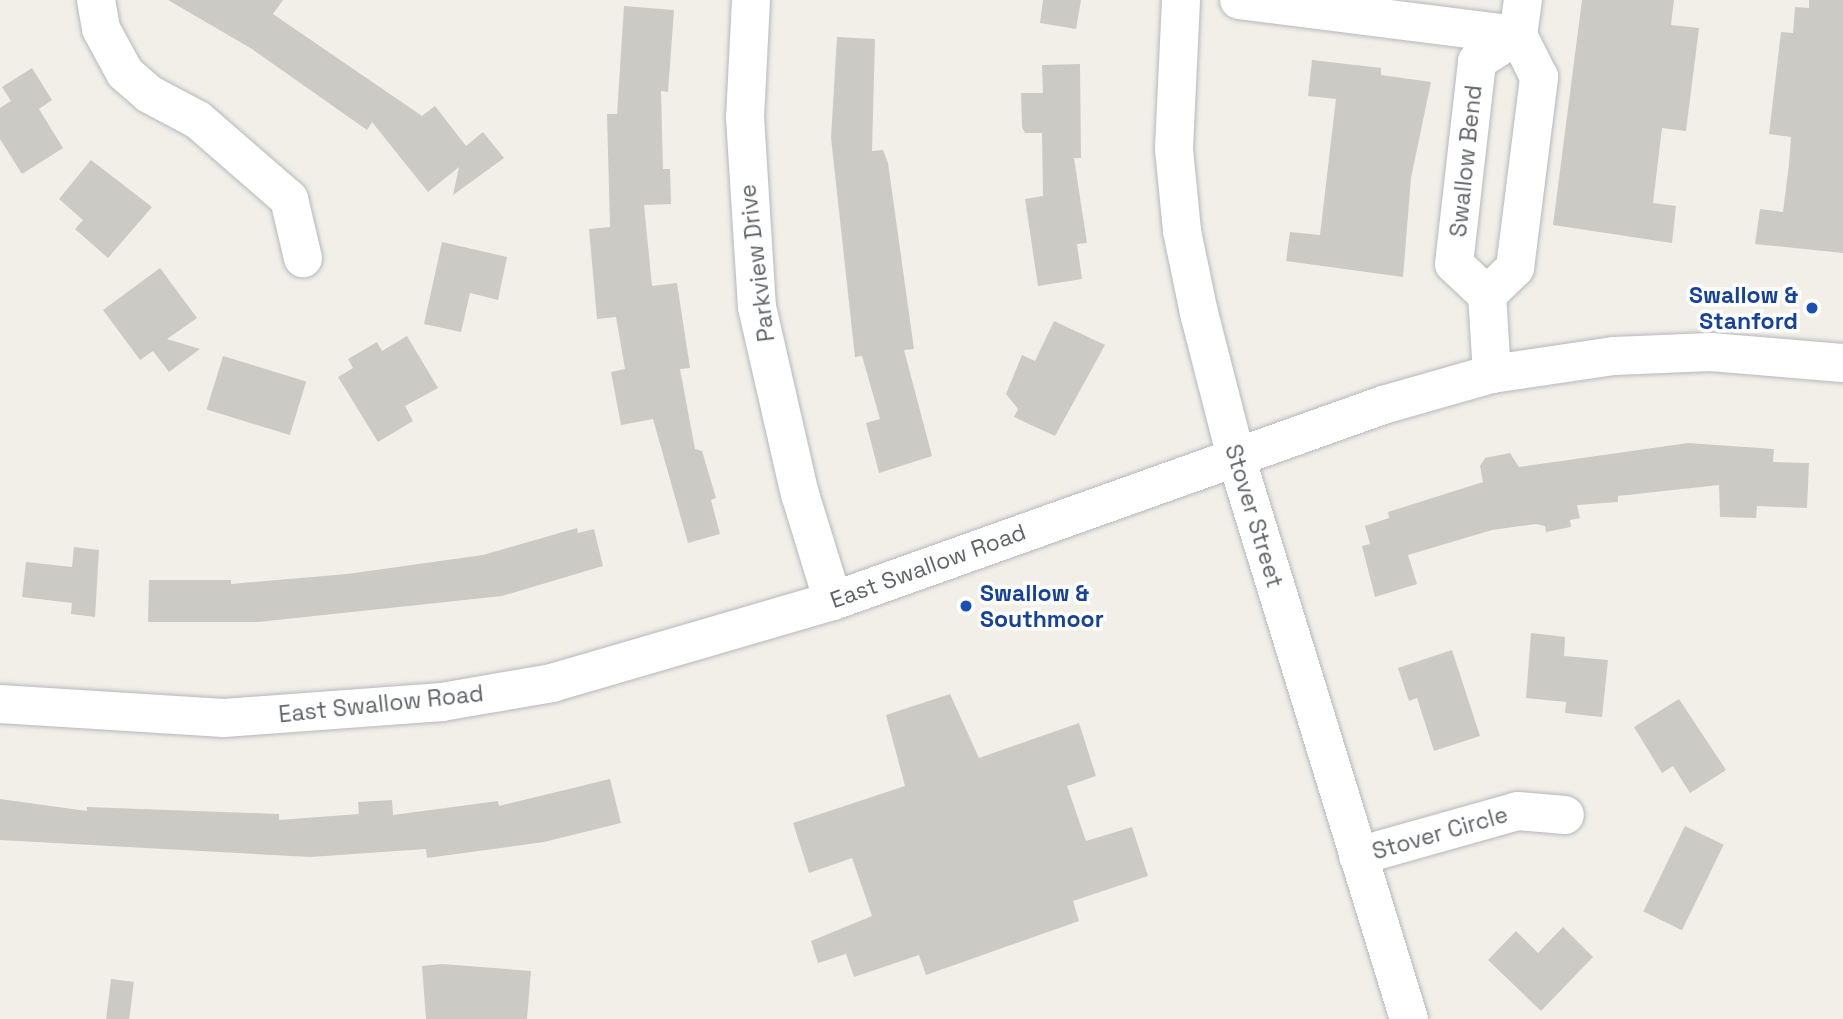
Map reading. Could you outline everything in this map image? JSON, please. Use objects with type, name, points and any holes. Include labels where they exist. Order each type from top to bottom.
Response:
[{"type":"street","points":[[96,0],[101,29],[125,73],[149,94],[198,120],[289,199],[303,258]]},
{"type":"street","name":"Parkview Drive","points":[[751,0],[745,117],[757,307],[800,494],[834,601]]},
{"type":"street","name":"Stover Street","points":[[1181,0],[1174,149],[1182,232],[1236,457],[1409,1019]]},
{"type":"street","points":[[1239,0],[1520,17],[1539,77],[1515,268],[1487,295],[1492,374]]},
{"type":"street","name":"Swallow Bend","points":[[1487,295],[1454,264],[1477,61],[1520,17]]},
{"type":"street","name":"East Swallow Road","points":[[0,704],[223,718],[442,702],[564,680],[834,601],[1236,457],[1492,374],[1614,356],[1711,352],[1843,363]]},
{"type":"street","name":"Stover Circle","points":[[1358,856],[1518,811],[1565,815]]},
{"type":"building","points":[[168,0],[283,0],[273,14],[422,116],[435,106],[466,146],[483,132],[504,158],[453,195],[459,167],[428,192],[372,122],[367,130],[252,49]]},
{"type":"building","points":[[1043,0],[1081,0],[1076,29],[1040,23]]},
{"type":"building","points":[[1582,0],[1674,0],[1671,25],[1699,28],[1686,131],[1662,128],[1653,203],[1676,206],[1672,243],[1553,225]]},
{"type":"building","points":[[1809,0],[1843,0],[1843,253],[1755,244],[1760,209],[1783,212],[1789,164],[1791,137],[1769,134],[1781,32],[1793,33],[1795,7],[1809,8]]},
{"type":"building","points":[[624,6],[674,10],[668,92],[661,91],[663,169],[670,169],[671,204],[644,205],[652,286],[677,283],[690,368],[680,369],[695,449],[702,451],[716,498],[711,500],[720,534],[688,543],[653,419],[621,425],[611,372],[625,369],[616,317],[597,319],[589,229],[610,227],[607,114],[617,114]]},
{"type":"building","points":[[837,37],[875,39],[872,151],[883,150],[888,163],[914,349],[904,350],[932,456],[879,473],[866,423],[880,419],[862,356],[855,357],[831,138]]},
{"type":"building","points":[[1312,60],[1381,68],[1381,75],[1431,82],[1411,178],[1403,277],[1286,261],[1290,232],[1320,235],[1336,99],[1308,96]]},
{"type":"building","points":[[1080,64],[1081,158],[1074,158],[1087,243],[1077,244],[1082,279],[1038,286],[1025,199],[1043,196],[1042,133],[1025,133],[1022,127],[1021,93],[1043,93],[1042,65]]},
{"type":"building","points":[[32,68],[52,100],[39,109],[63,148],[22,174],[0,139],[0,108],[11,101],[2,87]]},
{"type":"building","points":[[91,160],[152,207],[108,258],[75,229],[83,220],[59,199]]},
{"type":"building","points":[[442,242],[507,257],[498,300],[470,293],[461,332],[424,324]]},
{"type":"building","points":[[160,268],[197,318],[167,339],[200,349],[169,372],[153,351],[140,360],[103,310]]},
{"type":"building","points":[[1054,321],[1105,345],[1055,436],[1014,417],[1018,409],[1006,394],[1022,355],[1035,361]]},
{"type":"building","points":[[407,336],[438,388],[405,406],[413,421],[378,442],[338,377],[353,368],[348,359],[377,342],[382,351]]},
{"type":"building","points":[[223,356],[306,381],[290,435],[207,410]]},
{"type":"building","points":[[1688,443],[1774,449],[1773,462],[1809,463],[1807,508],[1757,506],[1756,518],[1720,517],[1719,485],[1618,496],[1618,502],[1577,505],[1580,518],[1570,520],[1571,527],[1546,532],[1545,526],[1536,524],[1492,530],[1408,555],[1417,584],[1375,597],[1362,546],[1370,544],[1365,526],[1389,518],[1388,512],[1483,482],[1480,466],[1485,458],[1510,453],[1519,467]]},
{"type":"building","points":[[577,528],[578,533],[594,529],[603,566],[502,596],[258,622],[148,622],[149,580],[231,580],[231,584],[347,574],[483,555]]},
{"type":"building","points":[[74,547],[99,550],[95,617],[71,614],[72,603],[22,597],[26,562],[72,567]]},
{"type":"building","points":[[1531,633],[1565,637],[1564,656],[1608,660],[1602,717],[1565,713],[1566,702],[1526,698]]},
{"type":"building","points":[[1452,650],[1480,736],[1434,751],[1417,698],[1409,701],[1398,668]]},
{"type":"building","points":[[950,694],[979,758],[1079,723],[1096,776],[1067,786],[1086,841],[1132,827],[1148,876],[1073,901],[1079,921],[926,975],[919,955],[854,977],[846,954],[818,963],[811,941],[872,916],[852,858],[809,873],[793,823],[905,786],[886,715]]},
{"type":"building","points":[[1679,699],[1726,770],[1690,793],[1673,766],[1662,773],[1634,727]]},
{"type":"building","points":[[610,779],[621,823],[544,842],[427,858],[426,849],[310,857],[0,840],[0,799],[87,811],[87,807],[279,814],[279,820],[359,814],[358,802],[392,800],[393,815],[498,801],[499,806]]},
{"type":"building","points":[[1685,826],[1724,845],[1682,930],[1643,911]]},
{"type":"building","points":[[1563,927],[1593,957],[1541,1011],[1488,960],[1516,931],[1538,953]]},
{"type":"building","points":[[442,964],[531,971],[527,1019],[426,1019],[422,966]]},
{"type":"building","points":[[111,979],[134,982],[129,1019],[106,1019]]},
{"type":"place","name":"Swallow & Stanford","points":[[1812,308]]},
{"type":"place","name":"Swallow & Southmoor","points":[[966,606]]}]
